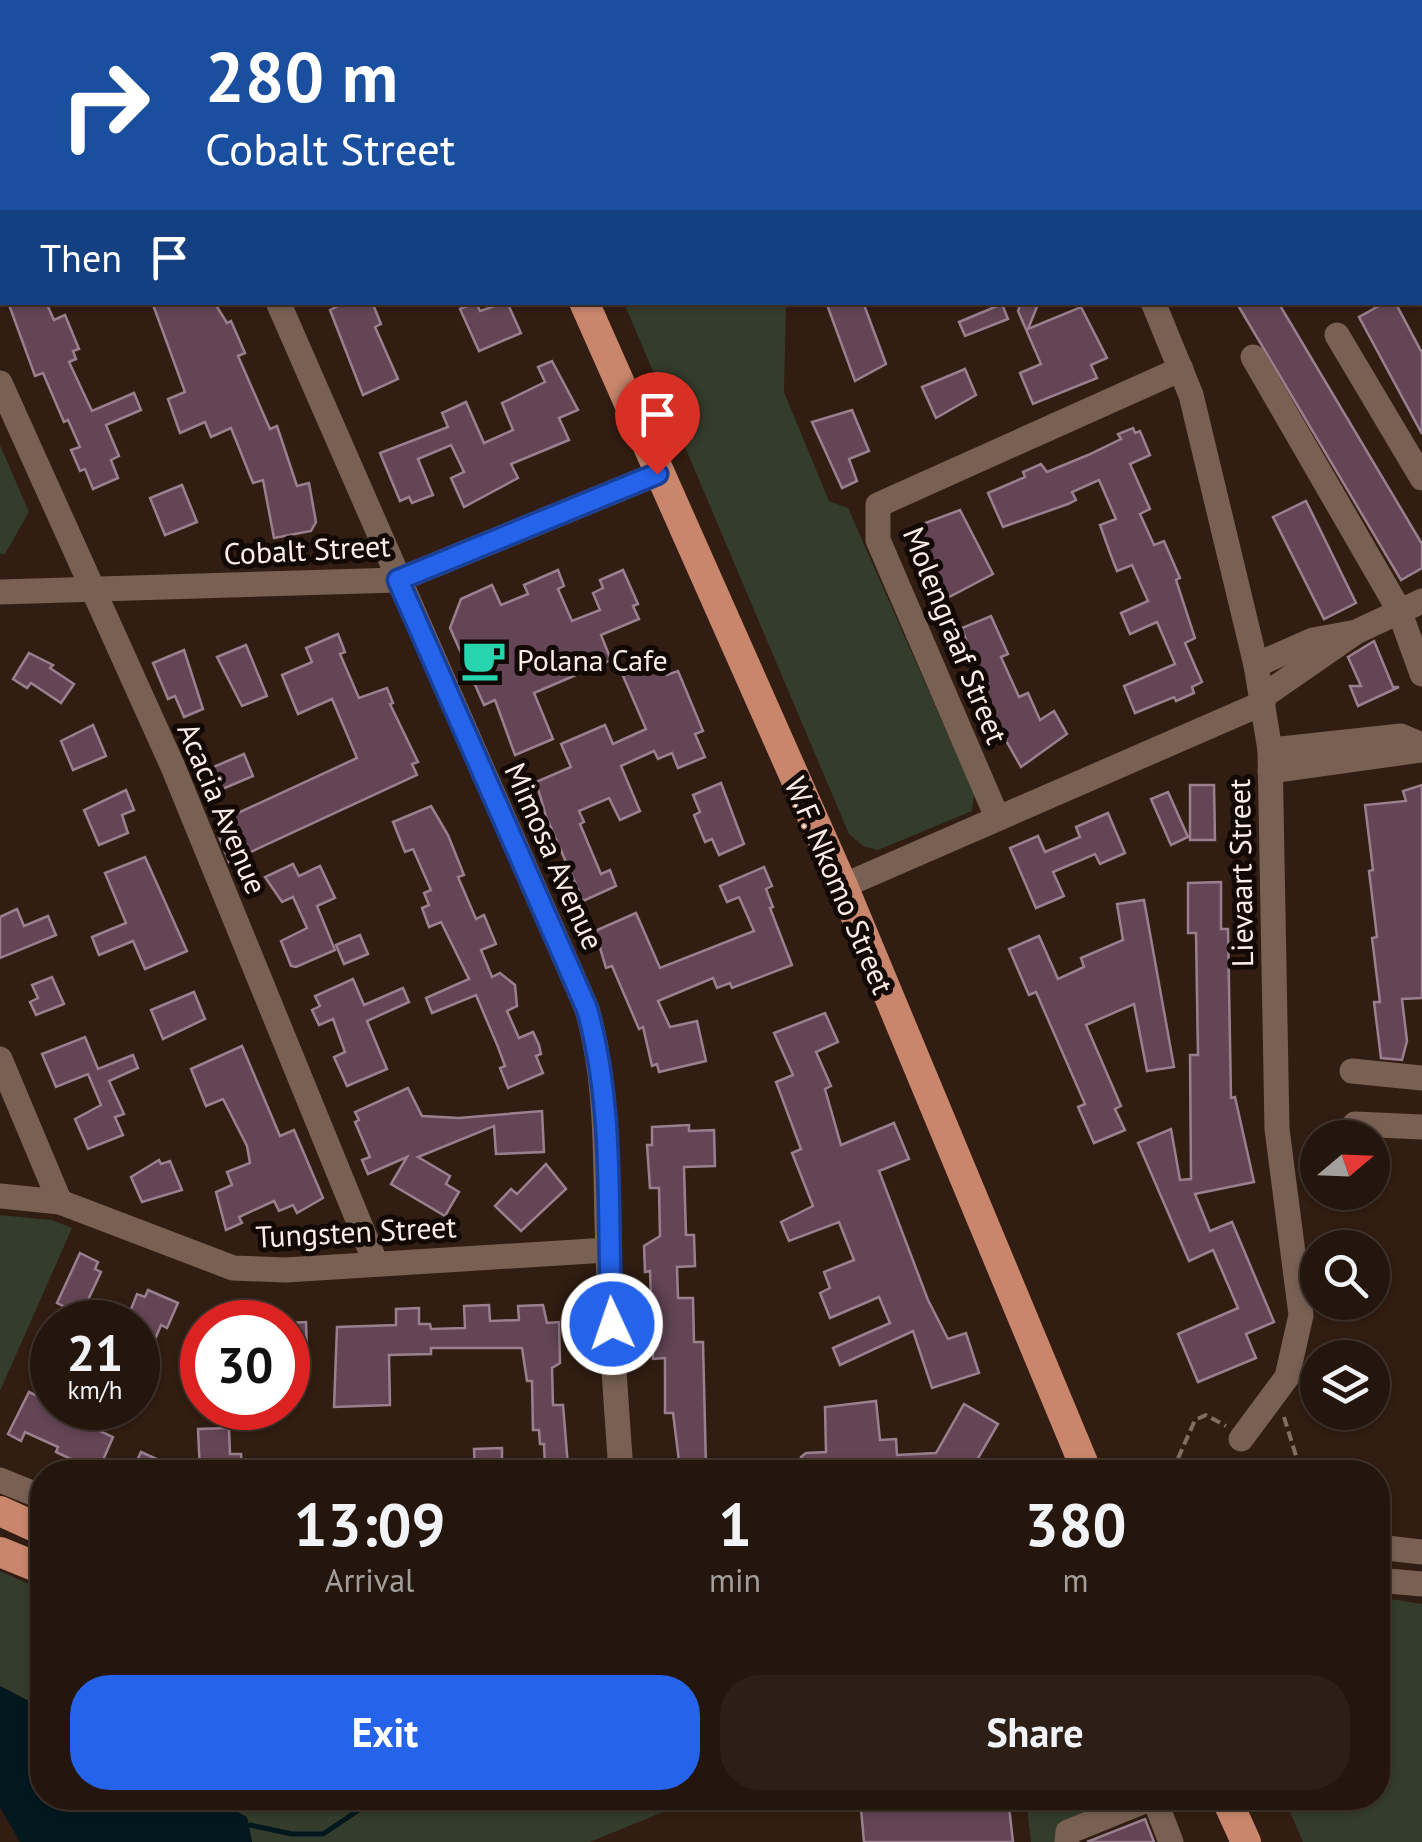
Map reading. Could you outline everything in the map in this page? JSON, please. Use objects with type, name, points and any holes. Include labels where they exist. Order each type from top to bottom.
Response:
[{"type":"main road","name":"W.F. Nkomo Street","points":[[585,305],[843,886],[1082,1460]]},
{"type":"main road","points":[[1070,1434],[1097,1460]]},
{"type":"main road","points":[[0,1511],[30,1525]]},
{"type":"main road","points":[[0,1552],[30,1564]]},
{"type":"main road","points":[[1231,1810],[1246,1842]]},
{"type":"street","name":"Mimosa Avenue","points":[[279,305],[587,1009],[601,1059],[606,1106],[608,1250],[620,1460]]},
{"type":"street","name":"Lievaart Street","points":[[1154,305],[1181,368],[1256,665],[1270,760],[1277,1129],[1302,1315],[1287,1377],[1241,1439]]},
{"type":"street","points":[[1338,335],[1422,478]]},
{"type":"street","points":[[1253,357],[1410,606],[1422,674]]},
{"type":"street","name":"Molengraaf Street","points":[[997,817],[878,540],[878,505],[1181,368]]},
{"type":"street","name":"Acacia Avenue","points":[[0,382],[174,767],[376,1264]]},
{"type":"street","name":"Cobalt Street","points":[[0,592],[398,580],[657,474]]},
{"type":"street","points":[[843,886],[1262,700],[1324,659],[1356,632],[1410,606]]},
{"type":"street","points":[[1256,665],[1313,640],[1356,632]]},
{"type":"street","points":[[1270,760],[1401,736],[1422,747]]},
{"type":"street","points":[[0,1060],[60,1202]]},
{"type":"street","points":[[1352,1071],[1422,1078]]},
{"type":"street","points":[[1390,1126],[1422,1127]]},
{"type":"street","name":"Tungsten Street","points":[[0,1196],[60,1202],[232,1268],[608,1250]]},
{"type":"street","points":[[0,1480],[30,1491]]},
{"type":"street","points":[[1390,1548],[1422,1552]]},
{"type":"street","points":[[1390,1581],[1422,1584]]},
{"type":"street","points":[[1067,1842],[1068,1832],[1123,1810]]},
{"type":"street","points":[[1158,1810],[1171,1842]]},
{"type":"path","points":[[1287,1377],[1284,1410],[1299,1460]]},
{"type":"path","points":[[1177,1460],[1194,1420],[1206,1415],[1219,1419],[1241,1439]]},
{"type":"green space","points":[[625,305],[786,305],[784,392],[829,501],[848,508],[974,794],[972,811],[878,850],[863,846],[849,834]]},
{"type":"green space","points":[[0,445],[29,512],[5,554],[0,554]]},
{"type":"green space","points":[[0,1215],[52,1220],[72,1228],[40,1300],[30,1300],[30,1323],[0,1391]]},
{"type":"green space","points":[[0,1571],[30,1585],[30,1702],[0,1686]]},
{"type":"green space","points":[[1390,1599],[1422,1604],[1422,1842],[1303,1842],[1289,1810],[1390,1810]]},
{"type":"green space","points":[[233,1810],[668,1810],[590,1842],[252,1842],[247,1817]]},
{"type":"green space","points":[[1027,1810],[1106,1810],[1062,1842],[1031,1842]]},
{"type":"water","points":[[0,1686],[30,1702],[30,1810],[233,1810],[247,1817],[252,1842],[20,1842],[0,1807]]},
{"type":"building","points":[[9,305],[47,305],[54,320],[65,315],[79,349],[73,351],[76,359],[69,362],[92,411],[134,393],[141,410],[106,425],[119,456],[111,460],[118,478],[93,489],[71,450],[80,447],[68,420],[64,422],[43,373],[35,376]]},
{"type":"building","points":[[153,305],[216,305],[227,323],[231,321],[245,353],[238,356],[270,429],[277,426],[297,486],[309,483],[316,522],[311,531],[274,538],[263,480],[253,483],[231,428],[211,437],[205,422],[180,433],[168,399],[185,392]]},
{"type":"building","points":[[340,305],[373,305],[381,324],[375,327],[398,379],[363,395],[330,310]]},
{"type":"building","points":[[477,305],[480,311],[508,305],[521,333],[479,351],[460,309]]},
{"type":"building","points":[[827,305],[864,305],[886,364],[855,381]]},
{"type":"building","points":[[1000,305],[1008,319],[965,336],[959,322]]},
{"type":"building","points":[[1020,305],[1038,305],[1028,329],[1081,307],[1107,358],[1091,365],[1097,378],[1033,404],[1020,373],[1041,364],[1018,311]]},
{"type":"building","points":[[1238,305],[1280,305],[1422,544],[1422,568],[1401,580]]},
{"type":"building","points":[[1381,305],[1397,305],[1422,353],[1422,434],[1359,317]]},
{"type":"building","points":[[552,361],[578,410],[559,418],[569,440],[511,464],[518,478],[464,507],[451,478],[464,472],[451,445],[418,459],[433,495],[412,503],[409,497],[400,501],[380,453],[448,427],[442,413],[466,402],[484,443],[513,430],[502,403],[545,382],[538,367]]},
{"type":"building","points":[[965,369],[976,395],[936,418],[922,387]]},
{"type":"building","points":[[852,410],[869,451],[849,459],[857,481],[842,488],[812,422]]},
{"type":"building","points":[[1133,428],[1135,433],[1140,431],[1150,455],[1130,464],[1150,509],[1140,514],[1154,545],[1164,541],[1180,578],[1176,580],[1195,638],[1185,643],[1202,682],[1192,687],[1194,693],[1135,713],[1124,686],[1175,664],[1157,622],[1130,634],[1121,613],[1148,601],[1132,565],[1117,571],[1100,525],[1116,519],[1099,480],[1072,492],[1076,500],[1068,504],[1003,527],[988,493],[1025,477],[1023,472],[1041,464],[1047,472],[1088,455],[1121,439],[1118,434]]},
{"type":"building","points":[[182,485],[197,522],[165,535],[150,498]]},
{"type":"building","points":[[1306,501],[1356,603],[1324,619],[1273,517]]},
{"type":"building","points":[[960,510],[993,574],[949,597],[912,528]]},
{"type":"building","points":[[558,570],[564,586],[558,589],[572,621],[600,610],[593,593],[603,588],[600,580],[623,570],[638,604],[633,606],[639,619],[601,635],[611,660],[534,693],[553,739],[515,755],[495,700],[484,705],[450,628],[461,599],[492,585],[501,605],[528,594],[524,585]]},
{"type":"building","points":[[991,616],[1008,654],[1001,657],[1019,697],[1028,693],[1040,720],[1054,711],[1067,734],[1021,767],[991,714],[962,628]]},
{"type":"building","points":[[338,634],[345,652],[340,654],[359,698],[387,688],[393,703],[390,704],[418,762],[412,764],[417,775],[229,862],[214,824],[357,758],[332,699],[298,714],[282,675],[312,662],[306,648]]},
{"type":"building","points":[[1374,641],[1393,687],[1399,687],[1358,706],[1350,686],[1361,686],[1348,657]]},
{"type":"building","points":[[246,645],[267,696],[242,706],[217,657]]},
{"type":"building","points":[[184,650],[203,709],[184,717],[175,696],[168,699],[153,663]]},
{"type":"building","points":[[29,653],[53,665],[50,668],[74,684],[61,703],[31,683],[27,688],[13,679]]},
{"type":"building","points":[[661,660],[667,675],[678,671],[703,731],[695,734],[705,757],[678,768],[672,753],[658,759],[654,751],[621,766],[640,811],[620,820],[609,798],[579,811],[584,822],[580,824],[601,874],[610,870],[616,886],[583,901],[546,816],[536,782],[571,767],[561,744],[605,725],[613,744],[646,729],[623,676]]},
{"type":"building","points":[[93,725],[106,756],[73,770],[61,741]]},
{"type":"building","points":[[244,754],[253,776],[220,790],[211,768]]},
{"type":"building","points":[[721,783],[744,844],[719,855],[712,839],[705,842],[694,815],[700,812],[693,795]]},
{"type":"building","points":[[1190,785],[1214,785],[1215,840],[1190,840]]},
{"type":"building","points":[[1422,785],[1422,998],[1402,999],[1407,1041],[1402,1060],[1381,1058],[1374,1002],[1380,1002],[1372,938],[1377,937],[1369,871],[1373,870],[1365,805],[1406,801],[1403,791]]},
{"type":"building","points":[[126,790],[134,810],[122,815],[128,833],[99,845],[84,810]]},
{"type":"building","points":[[1168,792],[1188,837],[1171,845],[1151,799]]},
{"type":"building","points":[[431,806],[464,875],[458,877],[476,919],[484,915],[496,944],[481,950],[492,977],[500,973],[515,985],[517,1006],[507,1011],[519,1038],[533,1032],[539,1045],[541,1054],[536,1056],[543,1073],[508,1088],[500,1068],[505,1066],[476,995],[432,1013],[426,998],[469,979],[441,922],[429,927],[422,908],[429,905],[424,893],[431,890],[413,849],[405,852],[393,822]]},
{"type":"building","points":[[1108,813],[1125,853],[1100,864],[1095,854],[1053,872],[1064,896],[1036,908],[1010,848],[1038,836],[1045,852],[1080,837],[1076,827]]},
{"type":"building","points":[[145,857],[187,951],[145,969],[133,941],[99,955],[92,937],[126,923],[105,873]]},
{"type":"building","points":[[293,864],[299,876],[320,866],[335,898],[317,906],[335,950],[296,967],[291,966],[281,941],[307,928],[293,897],[282,902],[265,877]]},
{"type":"building","points":[[764,867],[772,886],[766,889],[773,907],[770,908],[792,965],[732,988],[730,983],[717,988],[713,978],[658,1001],[670,1027],[697,1021],[706,1061],[659,1072],[657,1064],[652,1066],[643,1027],[639,1029],[612,966],[606,968],[595,931],[636,913],[660,968],[754,931],[739,897],[727,902],[720,886]]},
{"type":"building","points":[[1221,882],[1221,929],[1228,929],[1231,1098],[1235,1097],[1254,1182],[1195,1194],[1210,1231],[1232,1222],[1274,1322],[1246,1334],[1256,1358],[1198,1382],[1178,1334],[1238,1308],[1213,1250],[1189,1261],[1138,1143],[1171,1129],[1180,1180],[1191,1179],[1190,1055],[1198,1055],[1196,933],[1188,933],[1188,883]]},
{"type":"building","points":[[1144,900],[1174,1067],[1147,1071],[1134,1004],[1086,1025],[1121,1106],[1115,1109],[1125,1130],[1094,1143],[1078,1107],[1085,1104],[1036,992],[1029,995],[1009,949],[1039,936],[1058,979],[1084,967],[1081,958],[1123,940],[1117,904]]},
{"type":"building","points":[[17,909],[24,926],[48,916],[56,935],[0,958],[0,917]]},
{"type":"building","points":[[360,935],[368,954],[344,964],[336,945]]},
{"type":"building","points":[[52,977],[64,1004],[36,1015],[30,1002],[38,998],[32,985]]},
{"type":"building","points":[[353,979],[364,1005],[403,988],[409,1002],[367,1021],[387,1069],[347,1086],[334,1057],[345,1052],[333,1019],[319,1025],[312,1010],[320,1006],[315,996]]},
{"type":"building","points":[[194,992],[205,1019],[163,1039],[151,1010]]},
{"type":"building","points":[[825,1013],[838,1042],[816,1052],[831,1086],[825,1089],[841,1145],[894,1123],[909,1159],[879,1171],[928,1300],[948,1339],[966,1333],[979,1373],[932,1388],[913,1331],[840,1365],[833,1348],[890,1323],[879,1297],[830,1318],[820,1293],[830,1288],[824,1272],[854,1260],[839,1222],[789,1241],[781,1222],[813,1206],[792,1153],[801,1149],[776,1082],[793,1075],[774,1033]]},
{"type":"building","points":[[85,1037],[98,1069],[133,1055],[138,1068],[109,1081],[124,1114],[115,1117],[123,1135],[88,1149],[75,1119],[101,1105],[88,1074],[56,1087],[42,1054]]},
{"type":"building","points":[[242,1046],[280,1136],[294,1130],[323,1198],[297,1213],[293,1205],[279,1211],[274,1201],[239,1217],[242,1223],[226,1230],[216,1192],[232,1185],[227,1172],[250,1163],[247,1146],[223,1099],[206,1106],[191,1069]]},
{"type":"building","points":[[408,1088],[422,1116],[459,1118],[542,1111],[544,1152],[496,1154],[494,1126],[418,1157],[450,1176],[446,1184],[459,1192],[445,1216],[391,1184],[407,1157],[368,1174],[362,1160],[370,1157],[355,1122],[359,1120],[355,1112]]},
{"type":"building","points":[[689,1125],[689,1131],[714,1130],[715,1166],[684,1167],[686,1235],[694,1235],[695,1266],[677,1267],[678,1298],[693,1298],[694,1342],[703,1342],[706,1460],[679,1460],[673,1413],[665,1413],[665,1358],[653,1359],[650,1271],[645,1272],[644,1246],[660,1236],[659,1188],[650,1188],[647,1145],[652,1145],[652,1127]]},
{"type":"building","points":[[159,1160],[161,1164],[170,1161],[182,1190],[142,1202],[131,1177]]},
{"type":"building","points":[[546,1164],[566,1189],[521,1231],[495,1206],[511,1189],[517,1194]]},
{"type":"building","points":[[80,1253],[98,1262],[95,1269],[101,1272],[88,1300],[58,1300]]},
{"type":"building","points":[[148,1290],[178,1303],[167,1328],[160,1327],[160,1300],[135,1300],[137,1294],[145,1297]]},
{"type":"building","points":[[489,1305],[490,1321],[519,1320],[518,1306],[543,1305],[547,1323],[559,1322],[560,1363],[552,1368],[553,1405],[563,1405],[568,1460],[545,1460],[539,1430],[533,1430],[532,1381],[527,1381],[522,1348],[431,1348],[431,1354],[389,1355],[390,1405],[334,1407],[337,1327],[396,1325],[396,1309],[419,1308],[419,1324],[430,1324],[431,1329],[465,1328],[464,1306]]},
{"type":"building","points":[[29,1392],[30,1430],[98,1430],[113,1437],[103,1460],[73,1460],[56,1452],[58,1447],[25,1432],[21,1441],[8,1434]]},
{"type":"building","points":[[876,1401],[880,1440],[896,1439],[897,1455],[936,1453],[964,1404],[998,1424],[977,1460],[801,1460],[806,1453],[826,1452],[825,1407]]},
{"type":"building","points":[[198,1430],[229,1430],[230,1454],[241,1454],[241,1460],[199,1460]]},
{"type":"building","points":[[502,1448],[502,1460],[474,1460],[474,1449]]},
{"type":"building","points":[[141,1452],[159,1460],[137,1460]]},
{"type":"building","points":[[861,1810],[1009,1810],[1013,1842],[864,1842]]},
{"type":"building","points":[[1145,1819],[1154,1842],[1087,1842]]},
{"type":"waterway","points":[[250,1825],[292,1834],[323,1834],[359,1810]]},
{"type":"place","name":"Polana Cafe","points":[[484,659]]},
{"type":"route","points":[[612,1324],[606,1106],[601,1059],[587,1009],[398,580],[657,474]]}]
